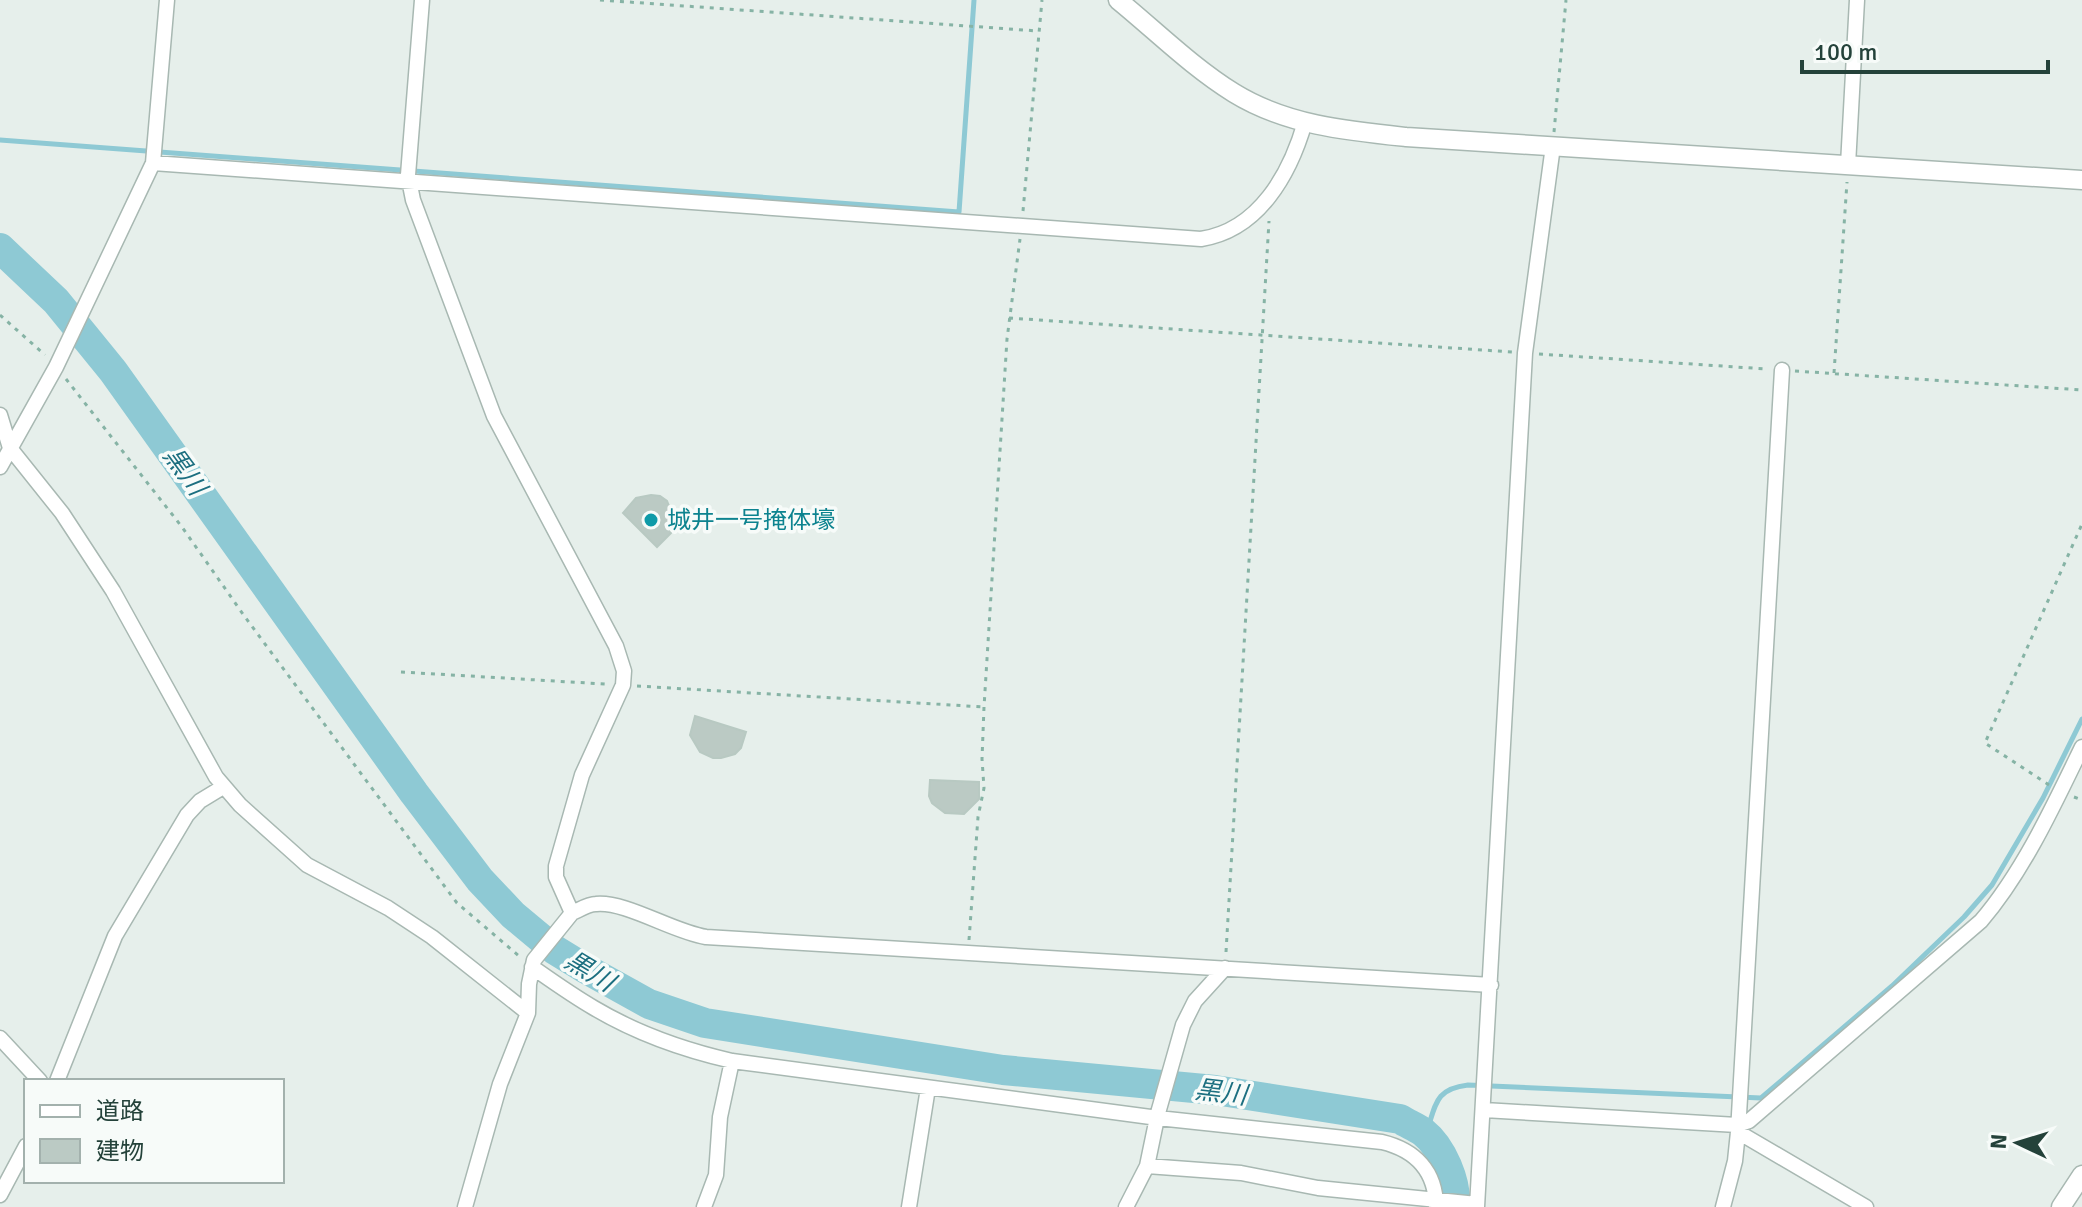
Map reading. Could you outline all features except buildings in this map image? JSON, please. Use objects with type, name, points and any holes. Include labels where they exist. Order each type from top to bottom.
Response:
[{"type":"street","points":[[0,467],[56,367],[153,163],[167,0]]},
{"type":"street","points":[[422,0],[408,175],[417,213],[488,403],[616,646],[624,671],[623,685],[582,775],[558,859],[556,877],[570,917]]},
{"type":"street","points":[[1118,0],[1236,94],[1305,122],[1342,130],[1406,137],[2082,180]]},
{"type":"street","points":[[1848,165],[1857,0]]},
{"type":"street","points":[[153,163],[1201,239],[1230,231],[1270,198],[1292,160],[1305,122]]},
{"type":"street","points":[[1147,1166],[1241,1173],[1318,1188],[1474,1205],[1486,1079],[1525,353],[1553,146]]},
{"type":"street","points":[[1723,1207],[1735,1161],[1782,370]]},
{"type":"street","points":[[0,415],[10,448],[45,489],[96,565],[223,787],[307,865],[378,902],[432,937],[528,1013]]},
{"type":"street","points":[[1737,1128],[1749,1121],[1981,921],[2004,890],[2061,791],[2082,747]]},
{"type":"street","points":[[58,1079],[121,925],[187,815],[200,801],[223,787]]},
{"type":"street","points":[[465,1207],[500,1084],[528,1013],[533,964],[570,917],[597,903],[618,907],[676,930],[706,937],[1491,985]]},
{"type":"street","points":[[533,964],[594,1009],[648,1035],[698,1053],[732,1061],[1400,1146],[1421,1162],[1438,1202]]},
{"type":"street","points":[[1126,1207],[1147,1166],[1183,1025],[1195,1001],[1225,968]]},
{"type":"street","points":[[0,1038],[38,1079]]},
{"type":"street","points":[[704,1207],[716,1175],[720,1117],[732,1061]]},
{"type":"street","points":[[909,1207],[928,1088]]},
{"type":"street","points":[[1484,1105],[1737,1128],[1866,1207]]},
{"type":"street","points":[[0,1195],[24,1150]]},
{"type":"street","points":[[2061,1207],[2082,1175]]},
{"type":"path","points":[[600,0],[1038,31]]},
{"type":"path","points":[[968,952],[978,817],[984,788],[984,707],[1009,318],[1022,227],[1042,0]]},
{"type":"path","points":[[1553,146],[1566,0]]},
{"type":"path","points":[[1834,373],[1848,165]]},
{"type":"path","points":[[1225,968],[1270,198]]},
{"type":"path","points":[[0,315],[56,367],[182,527],[457,903],[533,964]]},
{"type":"path","points":[[1009,318],[2082,390]]},
{"type":"path","points":[[2082,524],[1985,743],[2040,781],[2082,800]]},
{"type":"path","points":[[401,672],[984,707]]},
{"type":"waterway","points":[[0,140],[959,212],[974,0]]},
{"type":"waterway","name":"黒川","points":[[0,248],[56,301],[113,371],[414,793],[480,880],[513,915],[555,950],[649,1004],[705,1023],[1003,1070],[1215,1090],[1400,1119],[1423,1132],[1442,1156],[1454,1187],[1455,1207]]},
{"type":"waterway","points":[[1426,1134],[1442,1095],[1448,1090],[1468,1085],[1761,1098],[1892,986],[1964,917],[1992,885],[2043,798],[2082,719]]},
{"type":"place","name":"城井一号掩体壕","points":[[651,520]]}]
